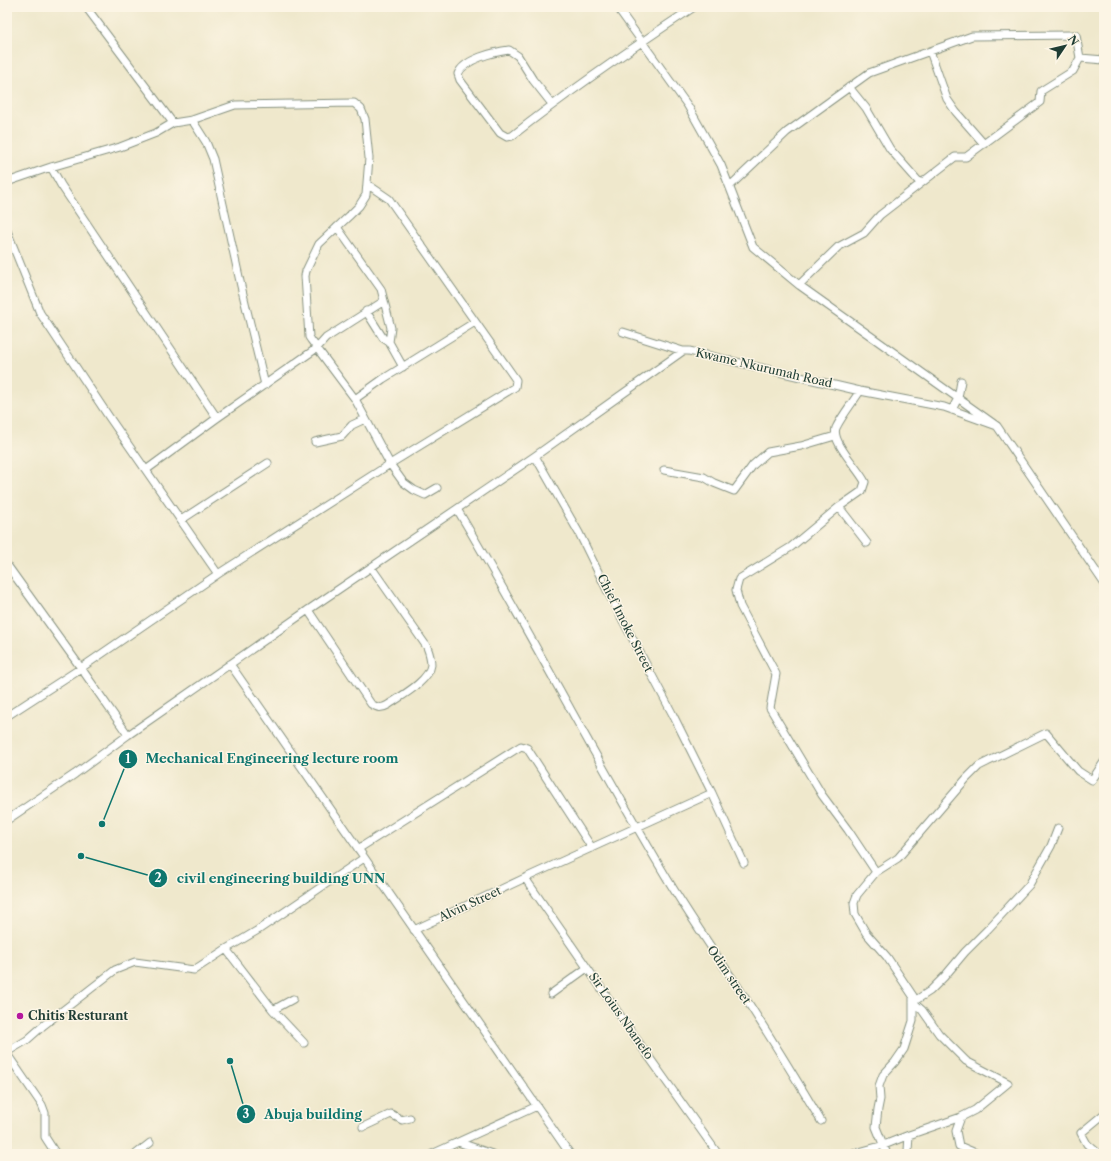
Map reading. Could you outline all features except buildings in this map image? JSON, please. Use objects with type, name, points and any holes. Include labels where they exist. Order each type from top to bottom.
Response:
[{"type":"street","points":[[86,7],[173,124]]},
{"type":"street","points":[[617,7],[688,106],[721,165],[753,247],[799,285],[997,426],[1104,583]]},
{"type":"street","points":[[552,104],[533,80],[518,56],[509,50],[485,55],[460,68],[458,74],[460,80],[500,133],[507,137],[512,136],[552,104],[642,41],[694,7]]},
{"type":"street","points":[[730,186],[787,132],[869,73],[972,36],[1076,35],[1080,58],[1073,70],[1041,91],[1040,102],[966,157],[955,156],[880,215],[864,233],[838,247],[799,285]]},
{"type":"street","points":[[930,51],[947,99],[956,112],[984,144]]},
{"type":"street","points":[[1080,58],[1104,60]]},
{"type":"street","points":[[849,87],[866,108],[890,149],[920,183]]},
{"type":"street","points":[[7,182],[51,167],[120,147],[156,133],[173,124],[192,120],[235,105],[354,103],[361,109],[365,120],[369,158],[368,184],[366,194],[358,206],[319,244],[306,271],[305,276],[309,337],[355,399],[390,464],[403,482],[414,490],[426,495],[437,488]]},
{"type":"street","points":[[192,120],[206,142],[213,159],[265,385]]},
{"type":"street","points":[[51,167],[61,185],[217,418]]},
{"type":"street","points":[[7,716],[82,668],[218,574],[390,464],[515,387],[516,380],[514,377],[389,199],[368,184]]},
{"type":"street","points":[[337,227],[381,289],[391,328],[389,342]]},
{"type":"street","points":[[7,231],[40,313],[100,405],[218,574]]},
{"type":"street","points":[[146,470],[317,348],[326,338],[384,301]]},
{"type":"street","points":[[366,312],[383,338],[389,342],[403,367]]},
{"type":"street","points":[[355,399],[475,322]]},
{"type":"street","points":[[624,332],[683,351]]},
{"type":"street","name":"Kwame Nkurumah Road","points":[[7,820],[308,610],[535,456],[683,351],[689,351],[860,391],[944,407],[997,426]]},
{"type":"street","points":[[952,410],[958,398],[961,381]]},
{"type":"street","points":[[860,391],[836,428],[835,436],[839,446],[860,472],[865,482],[862,491],[791,547],[739,579],[736,590],[740,606],[776,674],[770,708],[822,795],[876,872]]},
{"type":"street","points":[[315,442],[342,436],[352,425],[366,419]]},
{"type":"street","points":[[664,470],[704,477],[714,484],[734,491],[753,465],[768,452],[800,446],[835,436]]},
{"type":"street","name":"Chief Imoke Street","points":[[535,456],[579,533],[612,600],[672,713],[712,793],[744,863]]},
{"type":"street","points":[[181,520],[268,463]]},
{"type":"street","points":[[840,507],[867,543]]},
{"type":"street","name":"Odim street","points":[[457,509],[490,564],[637,828],[694,923],[740,990],[820,1121]]},
{"type":"street","points":[[7,565],[82,668],[128,735]]},
{"type":"street","points":[[308,610],[371,704],[377,708],[384,708],[425,678],[431,666],[427,647],[371,567]]},
{"type":"street","points":[[230,664],[570,1154]]},
{"type":"street","points":[[887,1154],[876,1127],[880,1099],[879,1086],[883,1075],[904,1049],[913,1021],[913,1002],[912,996],[908,989],[887,958],[866,933],[855,914],[854,903],[857,895],[876,872],[898,858],[979,766],[1046,733],[1078,771],[1092,780],[1104,762]]},
{"type":"street","points":[[358,849],[521,746],[527,748],[592,848]]},
{"type":"street","name":"Alvin Street","points":[[414,930],[712,793]]},
{"type":"street","points":[[913,1002],[930,991],[944,977],[965,952],[1029,885],[1052,846],[1058,828]]},
{"type":"street","points":[[56,1154],[45,1137],[45,1113],[42,1105],[7,1053],[27,1040],[115,970],[135,962],[194,970],[258,930],[364,858]]},
{"type":"street","name":"Sir Loius Nbanefo","points":[[525,878],[718,1154]]},
{"type":"street","points":[[226,949],[273,1010],[304,1043]]},
{"type":"street","points":[[551,994],[587,968]]},
{"type":"street","points":[[273,1010],[293,999]]},
{"type":"street","points":[[852,1154],[884,1145],[961,1117],[975,1110],[1008,1083],[966,1061],[939,1034],[922,1010],[913,1002]]},
{"type":"street","points":[[432,1154],[537,1106]]},
{"type":"street","points":[[363,1127],[391,1114],[402,1120],[410,1118]]},
{"type":"street","points":[[1099,1154],[1087,1144],[1082,1133],[1104,1114]]},
{"type":"street","points":[[961,1117],[956,1131],[959,1146],[978,1154]]},
{"type":"street","points":[[909,1135],[908,1151],[910,1154]]},
{"type":"street","points":[[458,1142],[492,1154]]},
{"type":"street","points":[[136,1154],[150,1143]]},
{"type":"place","name":"Mechanical Engineering lecture room","points":[[102,824]]},
{"type":"place","name":"civil engineering building UNN","points":[[81,856]]},
{"type":"place","name":"Chitis Resturant","points":[[20,1016]]},
{"type":"place","name":"Abuja building","points":[[230,1061]]}]
